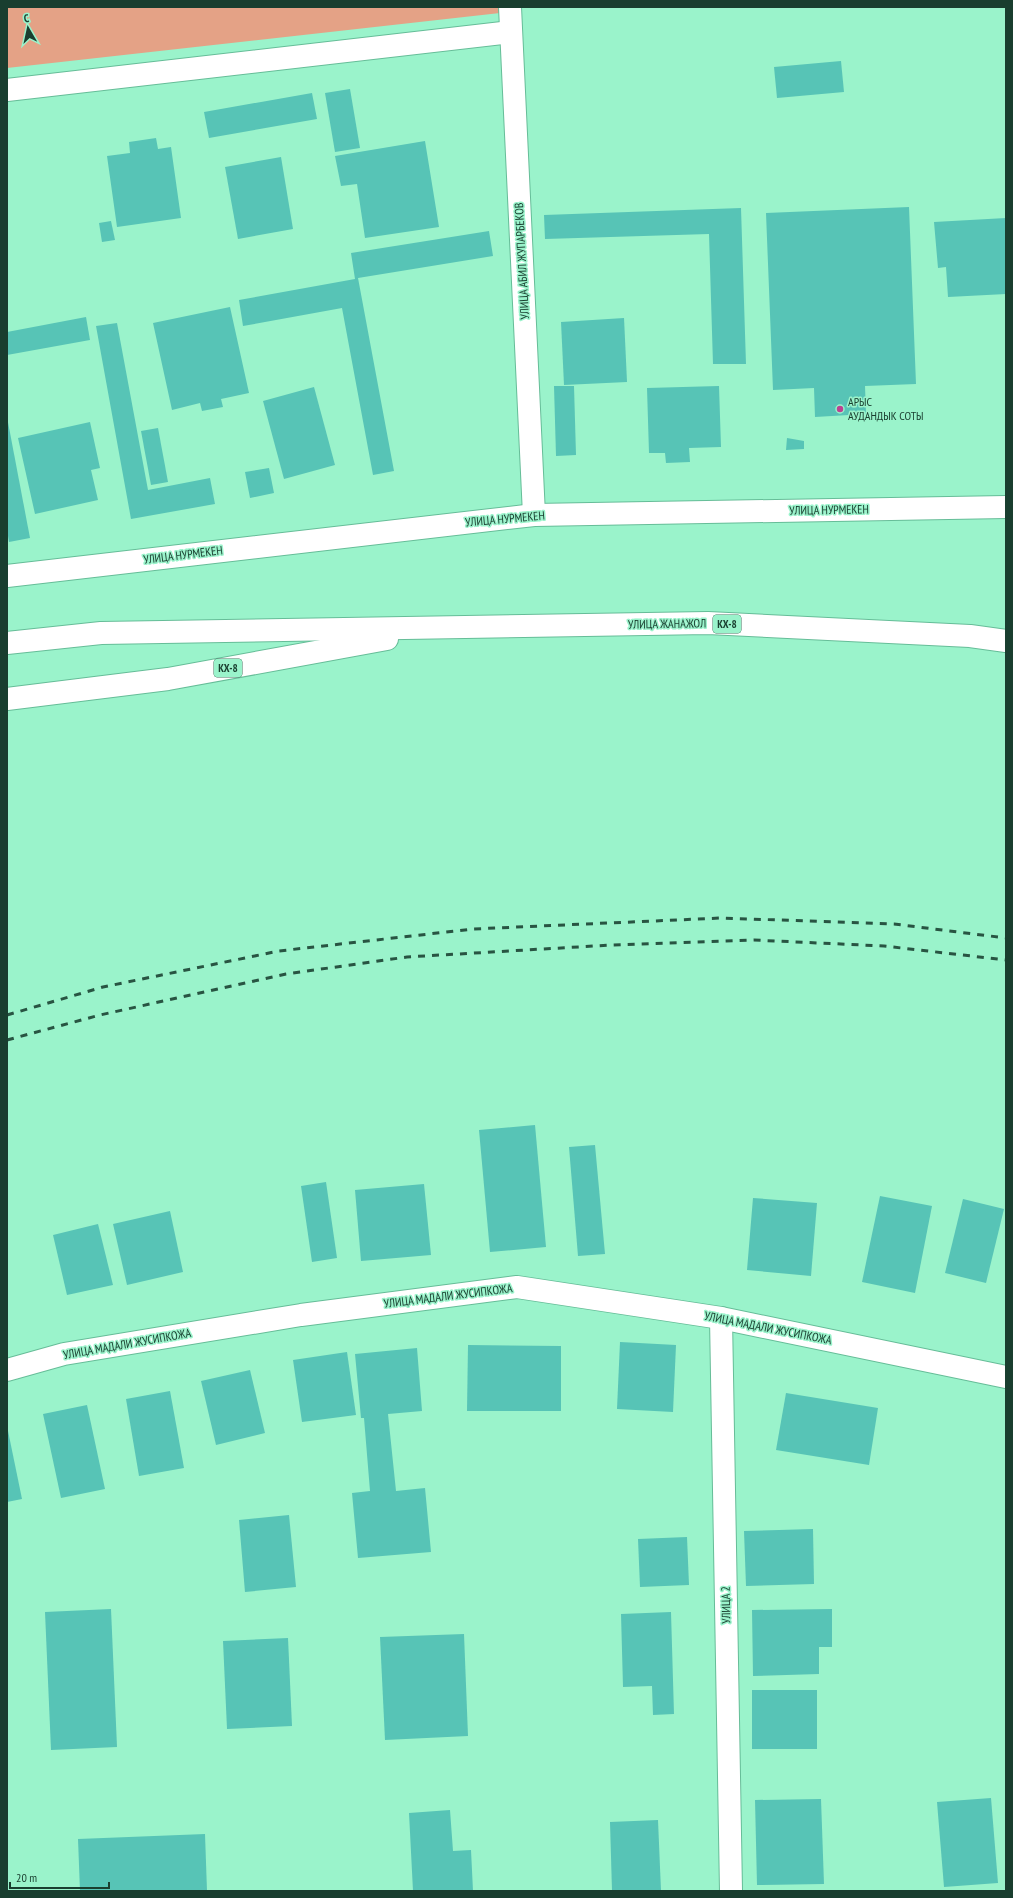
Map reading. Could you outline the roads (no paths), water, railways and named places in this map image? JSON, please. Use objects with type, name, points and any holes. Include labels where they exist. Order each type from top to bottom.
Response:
[{"type":"street","name":"УЛИЦА АБИЛ ЖУПАРБЕКОВ","points":[[510,7],[534,515]]},
{"type":"street","points":[[7,90],[511,32]]},
{"type":"street","name":"УЛИЦА НУРМЕКЕН","points":[[7,576],[534,515],[1006,507]]},
{"type":"street","name":"УЛИЦА ЖАНАЖОЛ","points":[[447,628],[708,623],[970,636],[1006,641]]},
{"type":"street","name":"КХ-8","points":[[7,643],[101,633],[447,628]]},
{"type":"street","name":"КХ-8","points":[[7,699],[168,679],[447,628]]},
{"type":"street","name":"УЛИЦА МАДАЛИ ЖУСИПКОЖА","points":[[7,1370],[64,1354],[293,1316],[517,1287],[721,1318],[1006,1377]]},
{"type":"street","name":"УЛИЦА 2","points":[[721,1318],[731,1891]]},
{"type":"railway","points":[[7,1015],[103,987],[279,951],[473,929],[721,918],[894,924],[1006,938]]},
{"type":"railway","points":[[7,1040],[100,1015],[286,974],[407,957],[611,945],[754,940],[884,946],[1006,960]]},
{"type":"place","name":"АРЫС АУДАНДЫК СОТЫ","points":[[840,409]]}]
